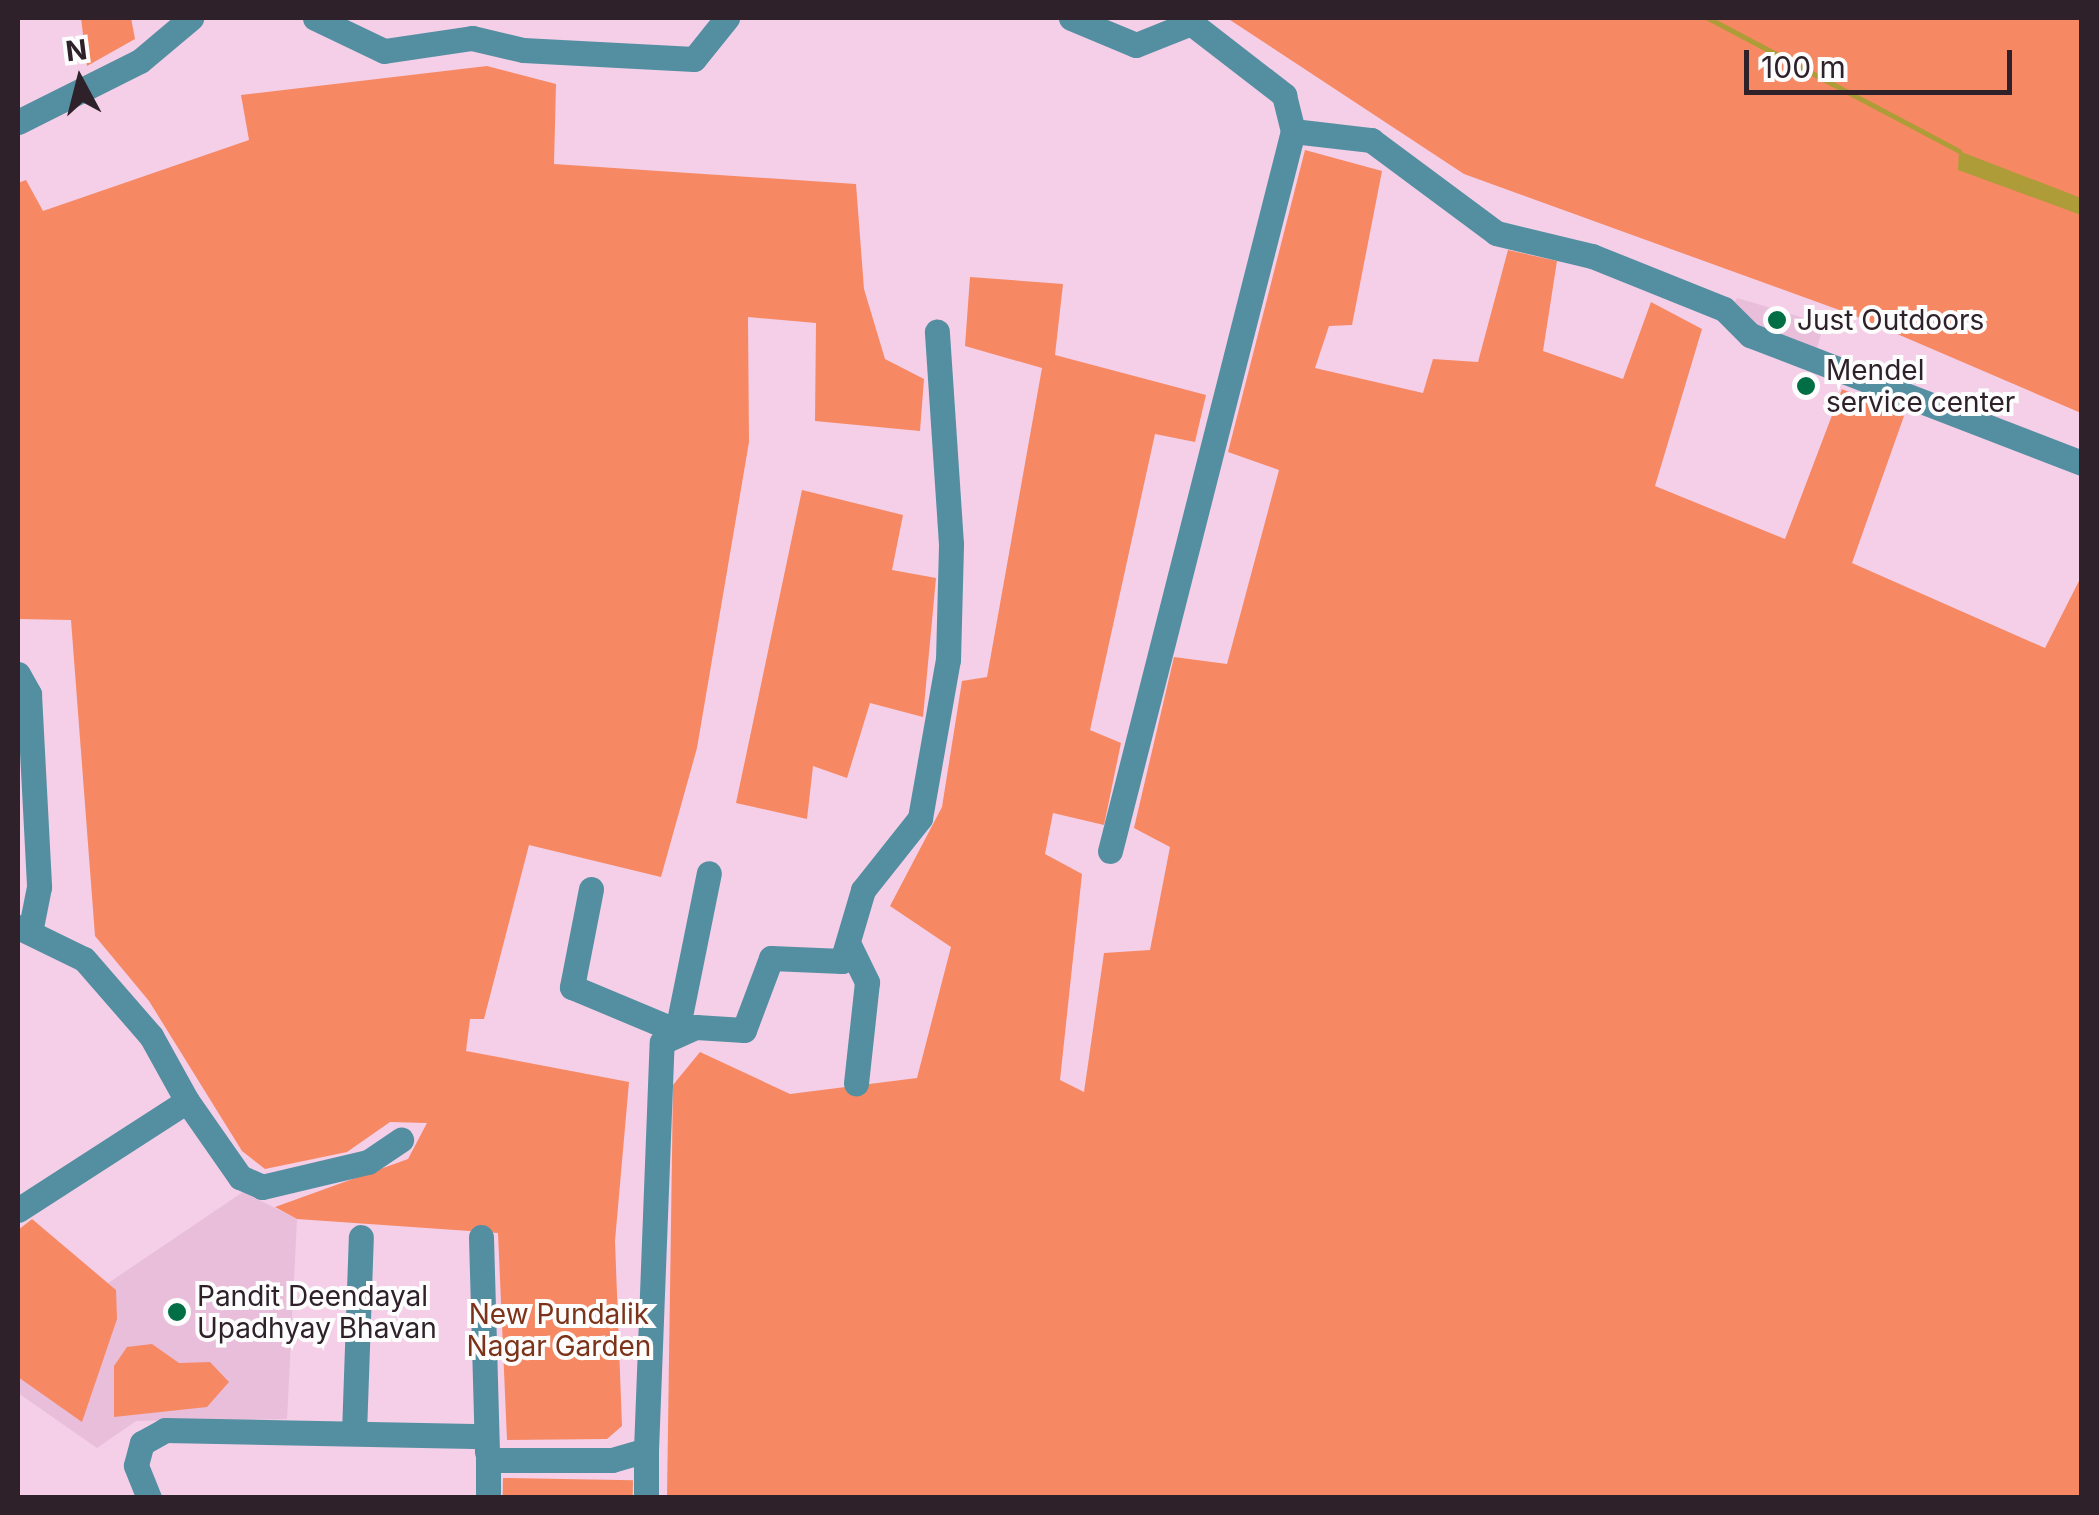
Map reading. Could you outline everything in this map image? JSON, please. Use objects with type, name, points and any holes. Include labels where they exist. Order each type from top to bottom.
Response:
[{"type":"street","points":[[18,122],[140,61],[191,18]]},
{"type":"street","points":[[315,18],[384,51],[472,38],[524,50],[694,58],[728,18]]},
{"type":"street","points":[[1071,18],[1136,46],[1192,20],[1284,95],[1293,131],[1110,851]]},
{"type":"street","points":[[1293,131],[1371,140],[1496,232],[1592,256],[1724,309],[1750,336],[2082,463]]},
{"type":"street","points":[[591,890],[572,987],[677,1031],[744,1030],[771,958],[828,966],[850,947],[863,890],[920,818],[932,786],[951,544],[936,332]]},
{"type":"street","points":[[18,674],[29,694],[38,887],[24,927],[84,959],[150,1036],[187,1101],[240,1177],[262,1187],[368,1162],[401,1140]]},
{"type":"street","points":[[646,1498],[658,1059],[677,1031],[709,872]]},
{"type":"street","points":[[850,947],[866,982],[856,1083]]},
{"type":"street","points":[[19,1204],[187,1101]]},
{"type":"street","points":[[354,1433],[361,1237]]},
{"type":"street","points":[[481,1237],[488,1498]]},
{"type":"street","points":[[149,1498],[139,1454],[165,1430],[354,1433],[612,1460],[646,1450]]},
{"type":"shaded area","points":[[1959,151],[2081,198],[2081,215],[1958,170]]},
{"type":"shaded area","name":"Just Outdoors","points":[[1737,298],[1824,324],[1815,355],[1761,333],[1731,307]]},
{"type":"shaded area","name":"Pandit Deendayal Upadhyay Bhavan","points":[[243,1192],[297,1219],[287,1419],[136,1421],[97,1448],[18,1393],[18,1344]]},
{"type":"green space","points":[[81,18],[131,18],[135,39],[87,66]]},
{"type":"green space","points":[[1227,18],[2081,18],[2081,198],[2062,196],[2081,215],[2081,413],[1853,315],[1464,174]]},
{"type":"green space","name":"New Pundalik Nagar Garden","points":[[487,66],[556,84],[554,164],[856,184],[864,289],[885,359],[924,379],[920,431],[815,421],[816,323],[748,317],[749,442],[697,748],[661,877],[529,845],[484,1019],[470,1019],[466,1051],[629,1082],[615,1241],[622,1426],[607,1439],[507,1440],[498,1233],[297,1219],[275,1207],[408,1159],[427,1123],[390,1122],[347,1152],[265,1169],[242,1151],[149,1001],[95,936],[71,620],[18,619],[18,183],[26,180],[43,211],[249,140],[241,95]]},
{"type":"green space","points":[[1305,150],[1382,171],[1352,325],[1329,326],[1315,368],[1423,393],[1433,359],[1478,362],[1508,250],[1557,261],[1543,351],[1623,379],[1651,302],[1702,329],[1655,486],[1785,539],[1842,389],[1904,416],[1852,563],[2045,648],[2081,577],[2081,1497],[667,1498],[673,1085],[700,1052],[790,1094],[917,1078],[951,947],[890,906],[942,807],[962,681],[987,677],[1042,368],[965,346],[970,277],[1063,284],[1055,355],[1206,395],[1195,442],[1155,434],[1090,730],[1121,743],[1104,825],[1053,813],[1045,854],[1082,874],[1060,1080],[1084,1092],[1104,953],[1150,950],[1170,847],[1134,828],[1174,657],[1227,664],[1279,470],[1228,452]]},
{"type":"green space","points":[[802,490],[903,515],[892,570],[936,578],[923,717],[870,703],[847,778],[813,766],[807,819],[736,803]]},
{"type":"green space","points":[[32,1219],[116,1290],[117,1319],[82,1422],[18,1377],[18,1230]]},
{"type":"green space","points":[[152,1344],[179,1363],[210,1362],[229,1382],[207,1407],[114,1417],[114,1366],[127,1347]]},
{"type":"green space","points":[[503,1478],[633,1480],[633,1498],[503,1497]]},
{"type":"waterway","points":[[1708,18],[1959,151]]},
{"type":"place","name":"Just Outdoors","points":[[1777,320]]},
{"type":"place","name":"Mendel service center","points":[[1806,386]]},
{"type":"place","name":"Pandit Deendayal Upadhyay Bhavan","points":[[177,1312]]}]
